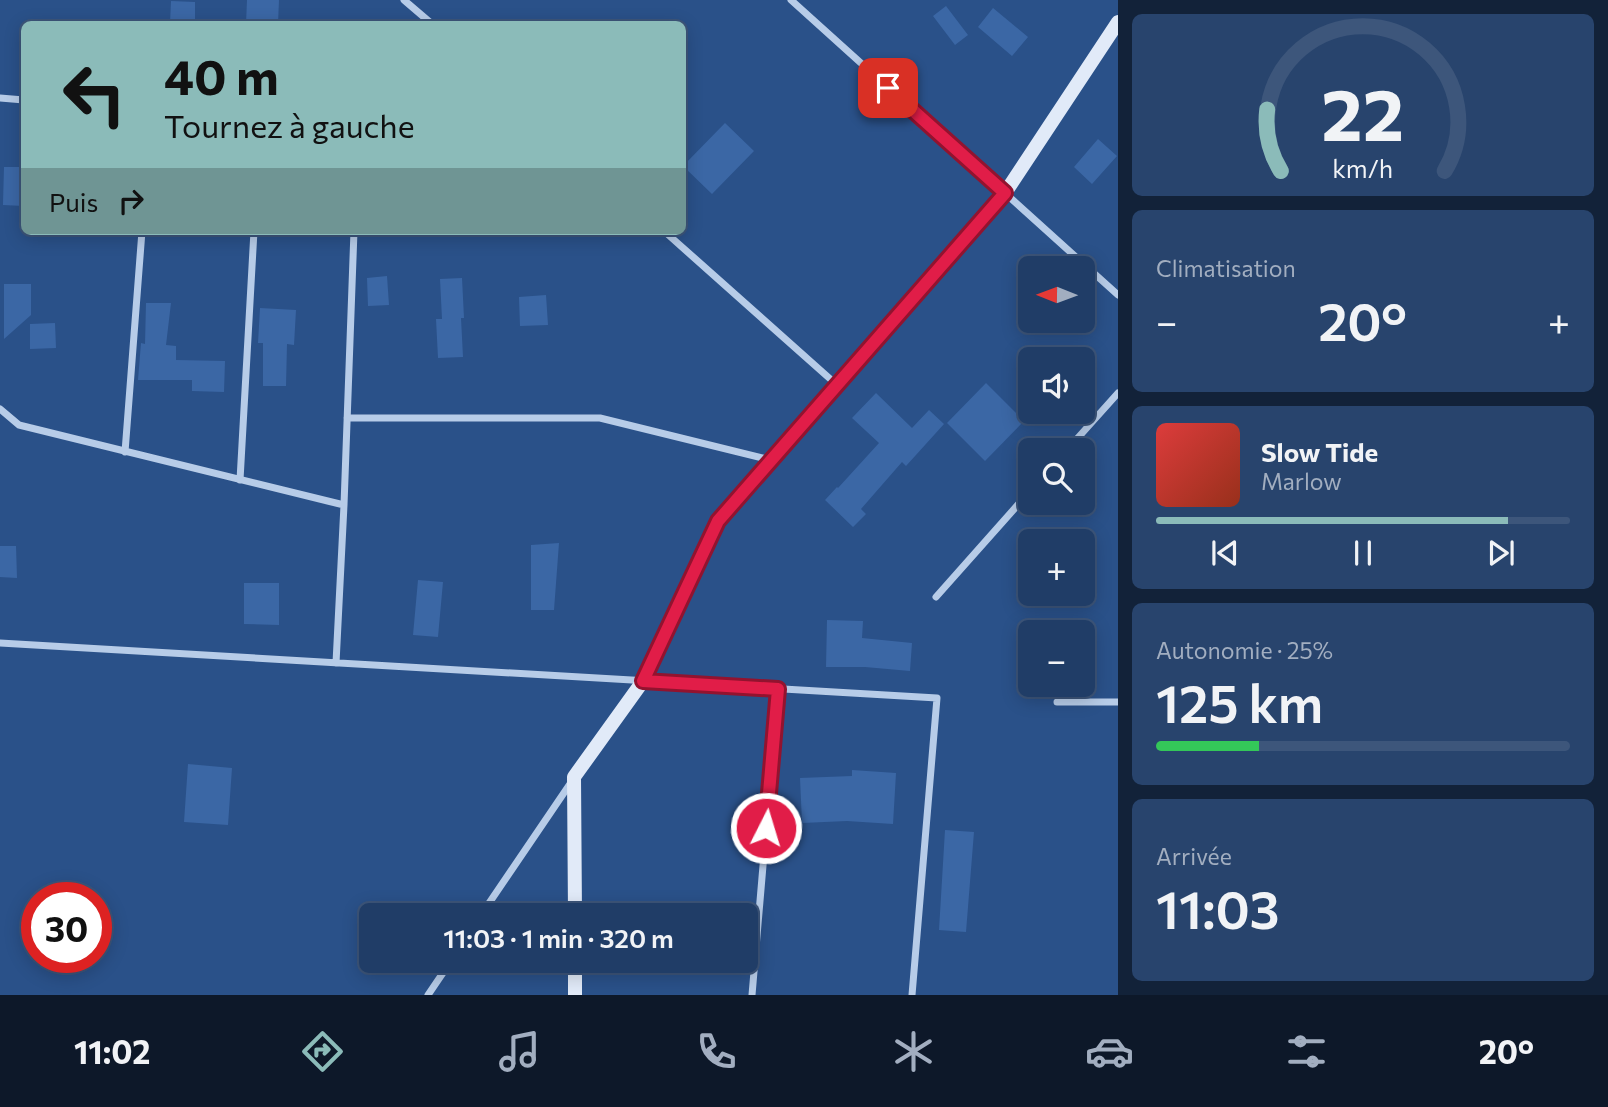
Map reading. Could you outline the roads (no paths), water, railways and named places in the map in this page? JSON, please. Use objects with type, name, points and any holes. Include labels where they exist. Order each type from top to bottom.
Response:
[{"type":"street","points":[[404,0],[428,21]]},
{"type":"street","points":[[791,0],[1118,295]]},
{"type":"street","points":[[489,903],[643,681],[718,521],[1005,193],[1118,22]]},
{"type":"street","points":[[0,98],[21,100]]},
{"type":"street","points":[[125,452],[142,235]]},
{"type":"street","points":[[240,480],[254,235]]},
{"type":"street","points":[[336,663],[354,235]]},
{"type":"street","points":[[668,235],[837,385]]},
{"type":"street","points":[[1078,438],[1118,393]]},
{"type":"street","points":[[0,409],[19,425],[344,505]]},
{"type":"street","points":[[347,418],[600,418],[771,460]]},
{"type":"street","points":[[936,597],[1018,506]]},
{"type":"street","points":[[0,643],[937,698],[912,995]]},
{"type":"street","points":[[752,995],[778,689]]},
{"type":"street","points":[[1057,702],[1118,702]]},
{"type":"street","points":[[574,777],[575,903]]},
{"type":"street","points":[[428,995],[443,973]]},
{"type":"street","points":[[575,973],[575,995]]}]
